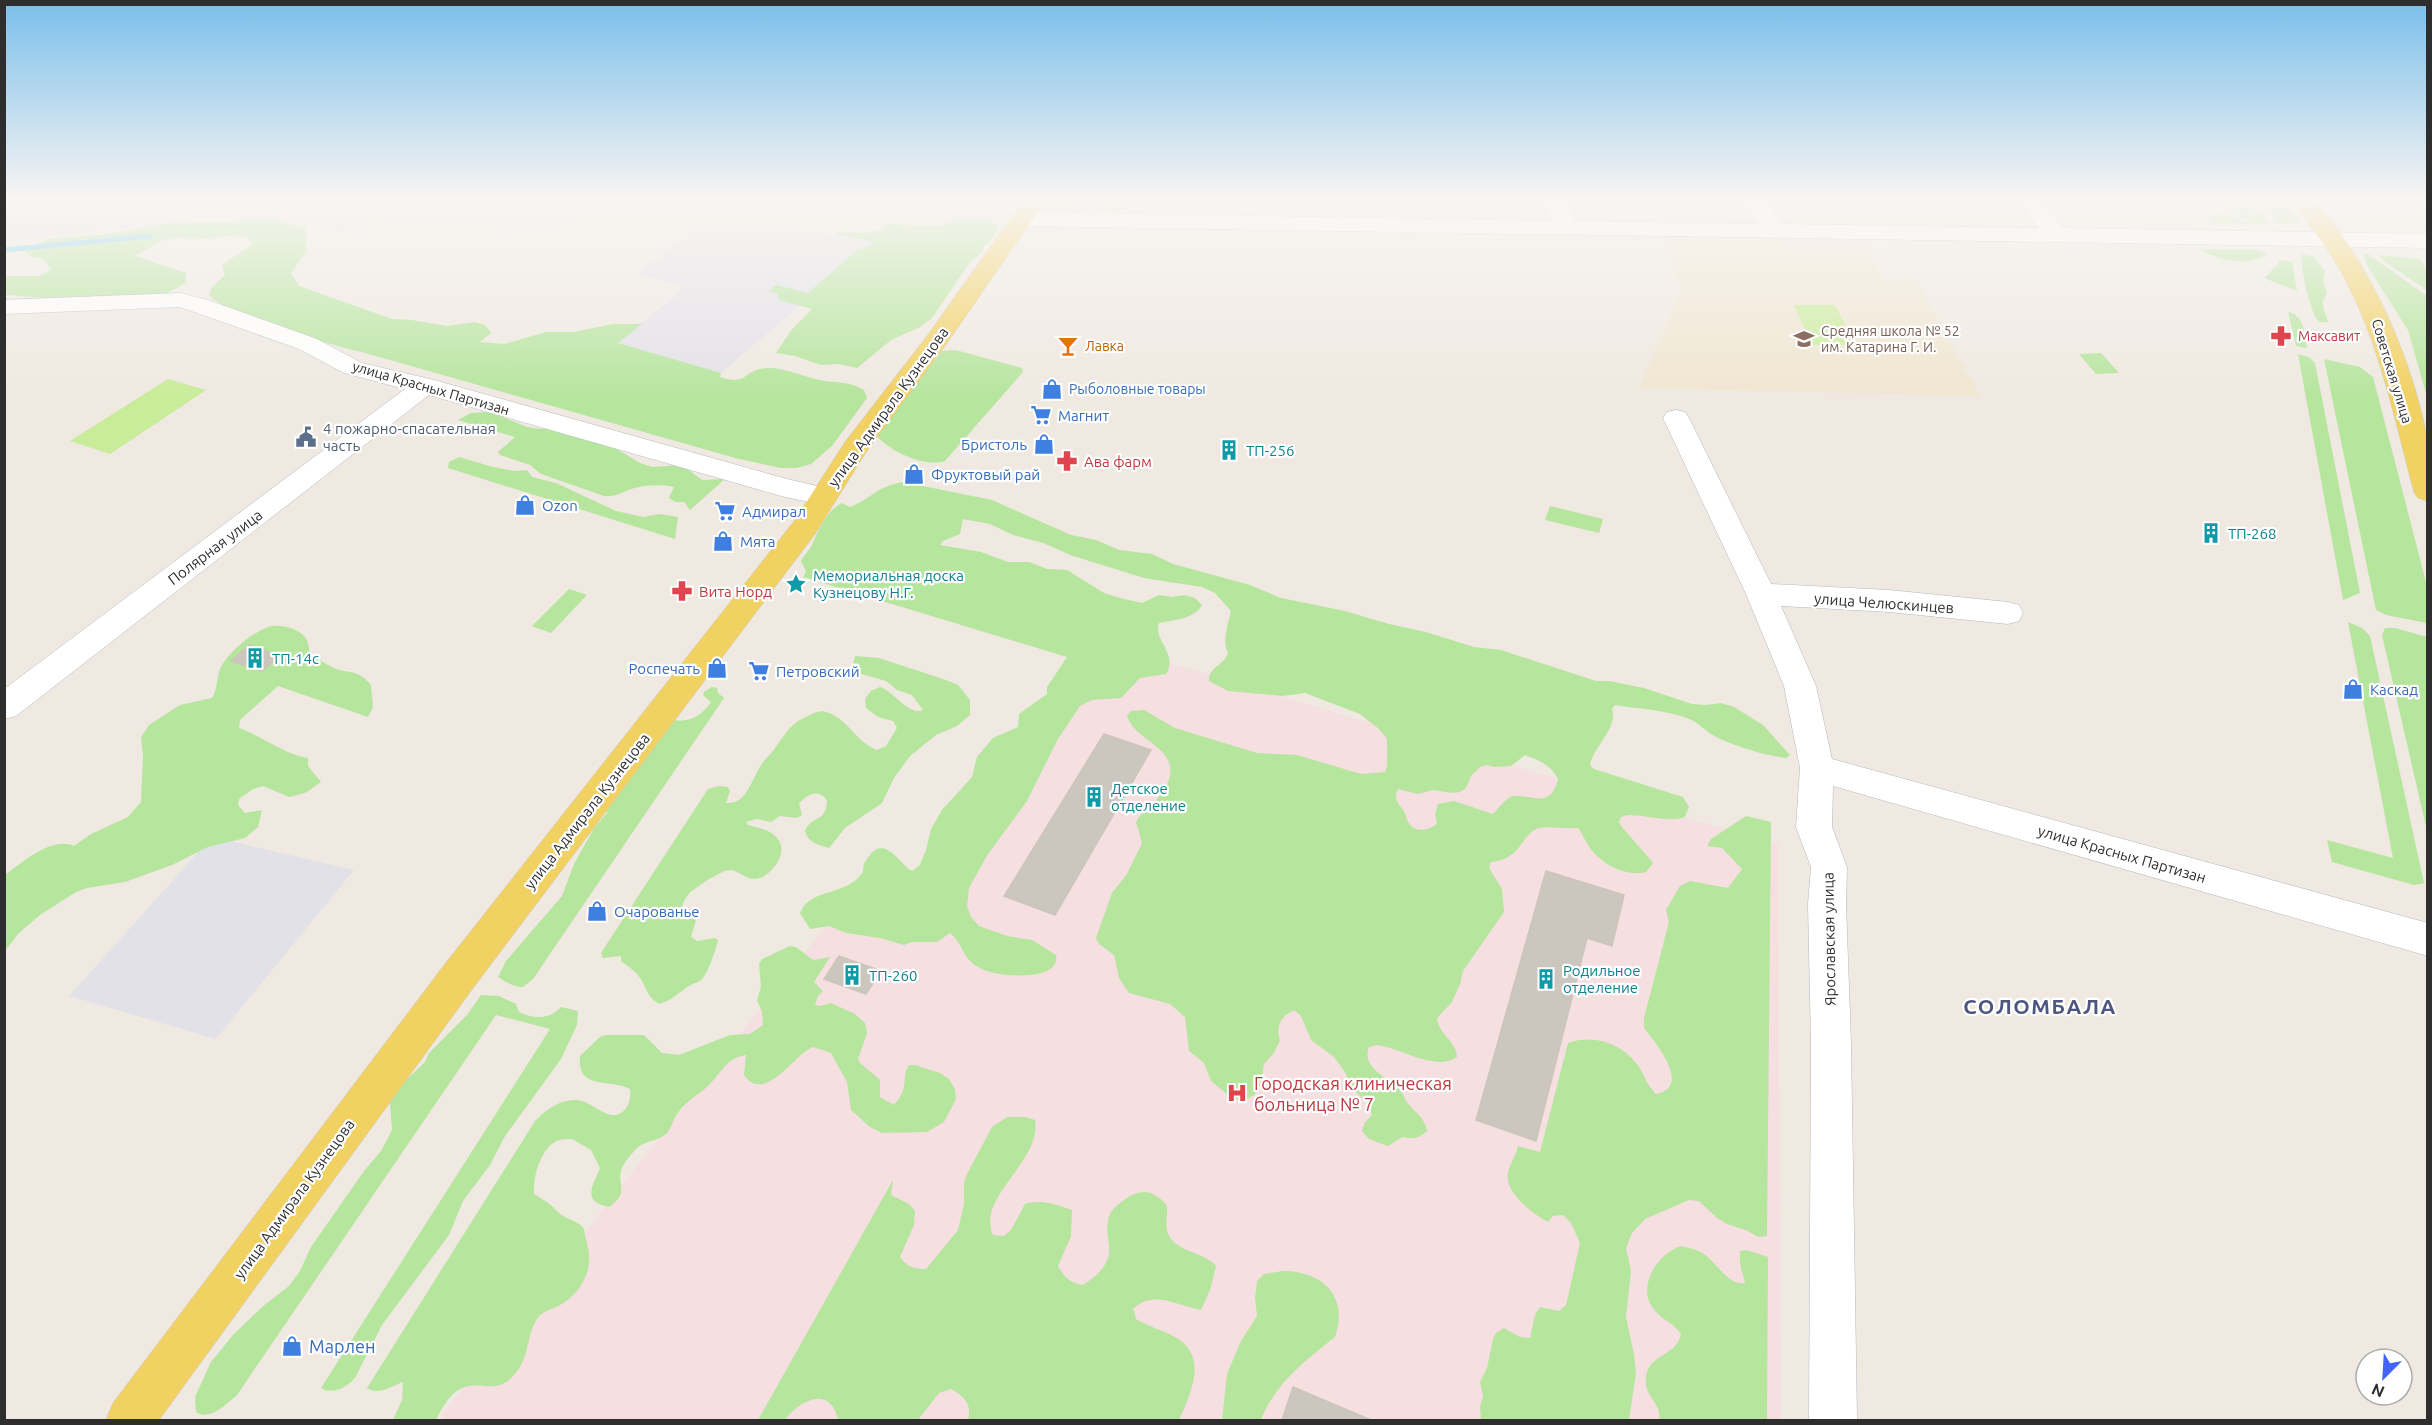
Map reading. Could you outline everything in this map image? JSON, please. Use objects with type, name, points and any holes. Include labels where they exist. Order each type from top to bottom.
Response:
[{"type":"main road","name":"улица Адмирала Кузнецова","points":[[130,1420],[459,976],[806,527],[855,448],[936,341],[990,264]]},
{"type":"main road","name":"Советская улица","points":[[2345,264],[2377,319],[2394,369],[2427,492]]},
{"type":"street","name":"улица Красных Партизан","points":[[4,307],[180,300],[308,344],[353,368],[425,386],[776,485],[824,496]]},
{"type":"street","name":"Полярная улица","points":[[4,707],[425,386]]},
{"type":"street","name":"Ярославская улица","points":[[1676,418],[1761,594],[1800,686],[1817,768],[1814,827],[1829,867],[1827,904],[1831,1054],[1833,1420]]},
{"type":"street","name":"улица Челюскинцев","points":[[1761,594],[1889,601],[2008,613]]},
{"type":"street","name":"улица Красных Партизан","points":[[1817,768],[2427,940]]},
{"type":"shaded area","points":[[650,264],[849,264],[721,373],[617,343],[679,293],[682,286],[636,274]]},
{"type":"shaded area","name":"Средняя школа № 52 им. Катарина Г. И.","points":[[1672,264],[1875,264],[1884,280],[1916,281],[1980,396],[1639,388],[1682,290]]},
{"type":"shaded area","name":"Городская клиническая больница № 7","points":[[1103,643],[1778,845],[1781,1420],[449,1420],[441,1416],[842,905],[917,909]]},
{"type":"shaded area","points":[[212,837],[354,870],[216,1039],[69,996]]},
{"type":"green space","points":[[46,264],[158,264],[186,273],[186,283],[165,294],[49,298],[5,295],[4,276],[39,276],[51,270]]},
{"type":"green space","points":[[298,264],[291,273],[299,286],[392,319],[447,326],[475,322],[485,325],[491,333],[480,342],[505,344],[546,332],[573,332],[613,324],[642,324],[618,343],[721,373],[720,377],[729,380],[741,379],[760,369],[774,368],[819,380],[853,385],[864,390],[867,398],[832,446],[811,464],[796,468],[781,468],[739,459],[264,324],[222,305],[209,295],[212,287],[225,275],[222,265]]},
{"type":"green space","points":[[842,264],[969,264],[932,318],[920,327],[891,340],[857,368],[839,364],[821,365],[795,356],[776,353],[792,329],[812,309],[779,300],[778,294],[769,291],[776,285],[808,293]]},
{"type":"green space","points":[[2278,264],[2292,264],[2297,291],[2264,278]]},
{"type":"green space","points":[[2302,264],[2319,264],[2325,271],[2323,281],[2327,293],[2322,303],[2328,322],[2319,322],[2316,317],[2304,279]]},
{"type":"green space","points":[[2367,264],[2381,264],[2427,296],[2427,397],[2408,330]]},
{"type":"green space","points":[[2387,264],[2423,264],[2426,269],[2427,290]]},
{"type":"green space","points":[[1794,305],[1835,305],[1855,345],[1812,345]]},
{"type":"green space","points":[[2288,312],[2301,321],[2307,348],[2296,346]]},
{"type":"green space","points":[[956,350],[1022,368],[1023,372],[945,461],[937,463],[918,460],[889,447],[876,435],[937,351]]},
{"type":"green space","points":[[2101,353],[2119,373],[2096,374],[2079,354]]},
{"type":"green space","points":[[2298,354],[2309,357],[2315,363],[2360,593],[2343,600]]},
{"type":"green space","points":[[2324,359],[2360,367],[2373,377],[2427,586],[2427,623],[2386,615],[2376,610]]},
{"type":"green space","points":[[168,379],[206,390],[110,454],[70,441]]},
{"type":"green space","points":[[490,412],[527,427],[541,429],[556,427],[612,446],[640,463],[652,467],[682,465],[702,480],[725,479],[690,510],[684,502],[676,502],[669,498],[674,487],[669,486],[641,487],[604,496],[541,474],[530,465],[500,455],[498,452],[515,437],[458,420],[471,413]]},
{"type":"green space","points":[[459,457],[493,467],[514,471],[527,470],[532,477],[556,483],[616,511],[643,517],[659,514],[678,517],[675,539],[448,468],[449,462]]},
{"type":"green space","points":[[903,482],[992,500],[1071,535],[1096,540],[1119,550],[1152,554],[1173,564],[1250,585],[1281,598],[1345,611],[1474,647],[1501,650],[1596,681],[1609,681],[1644,688],[1692,704],[1721,703],[1734,707],[1763,725],[1790,755],[1786,758],[1778,757],[1736,745],[1718,738],[1692,720],[1683,717],[1615,705],[1612,709],[1612,723],[1590,765],[1594,769],[1683,797],[1689,807],[1685,817],[1668,819],[1635,815],[1621,817],[1619,822],[1622,827],[1653,863],[1646,872],[1625,872],[1605,862],[1592,850],[1578,828],[1539,828],[1528,835],[1515,852],[1501,860],[1491,862],[1489,868],[1502,889],[1504,912],[1463,971],[1452,1002],[1437,1018],[1440,1028],[1454,1046],[1457,1057],[1449,1061],[1429,1061],[1386,1047],[1377,1045],[1369,1047],[1369,1061],[1372,1066],[1400,1090],[1406,1101],[1422,1118],[1427,1131],[1415,1138],[1402,1137],[1388,1146],[1369,1139],[1362,1131],[1365,1122],[1372,1115],[1367,1102],[1352,1089],[1345,1072],[1334,1057],[1311,1040],[1301,1016],[1294,1010],[1280,1022],[1278,1031],[1280,1040],[1274,1053],[1264,1064],[1258,1091],[1255,1095],[1242,1101],[1232,1098],[1211,1081],[1204,1063],[1189,1051],[1185,1017],[1170,1004],[1129,993],[1119,978],[1114,955],[1099,944],[1096,938],[1112,893],[1127,874],[1142,843],[1136,822],[1161,795],[1171,770],[1163,753],[1131,725],[1127,716],[1131,711],[1144,710],[1175,728],[1257,753],[1297,755],[1361,774],[1385,772],[1387,766],[1387,739],[1379,729],[1360,714],[1305,693],[1283,696],[1228,691],[1209,681],[1211,673],[1228,653],[1226,638],[1231,611],[1215,593],[1202,587],[1144,578],[1013,535],[990,524],[963,519],[960,534],[943,541],[940,545],[981,552],[1008,562],[1029,562],[1047,569],[1067,570],[1104,593],[1120,598],[1142,603],[1159,595],[1172,597],[1184,595],[1195,598],[1202,605],[1199,610],[1189,616],[1159,623],[1159,635],[1169,660],[1166,674],[1140,678],[1121,698],[1092,700],[1080,706],[1058,739],[1027,801],[988,854],[969,888],[967,906],[971,917],[979,926],[1007,936],[1032,940],[1056,955],[1055,964],[1049,970],[1028,975],[1015,975],[984,970],[971,962],[950,933],[937,942],[912,942],[904,945],[880,938],[846,933],[829,926],[810,929],[800,913],[805,905],[820,895],[856,880],[863,872],[867,859],[876,850],[882,848],[887,850],[912,871],[920,865],[931,829],[942,810],[972,777],[977,757],[993,738],[1018,727],[1019,714],[1047,694],[1047,687],[1067,657],[803,577],[806,571],[801,561],[832,511],[842,503],[850,507],[894,484]],"holes":[[[1525,755],[1548,766],[1558,779],[1555,788],[1546,797],[1515,796],[1506,800],[1493,814],[1454,801],[1438,804],[1435,814],[1437,824],[1423,830],[1410,825],[1397,801],[1398,789],[1418,794],[1433,790],[1460,792],[1466,788],[1471,776],[1480,767],[1511,766]]]},
{"type":"green space","points":[[1550,506],[1603,519],[1599,533],[1545,520]]},
{"type":"green space","points":[[569,589],[587,595],[551,633],[532,626]]},
{"type":"green space","points":[[2348,622],[2362,628],[2370,636],[2424,883],[2414,885],[2332,862],[2327,840],[2393,858]]},
{"type":"green space","points":[[271,626],[296,630],[307,640],[310,655],[337,669],[361,676],[371,685],[373,707],[368,717],[278,686],[240,720],[239,728],[291,753],[308,758],[308,766],[321,782],[307,792],[289,797],[263,786],[253,789],[239,799],[238,805],[245,813],[262,810],[258,827],[245,838],[208,847],[172,865],[125,882],[76,892],[40,915],[18,934],[5,951],[5,875],[37,852],[56,845],[74,846],[91,834],[128,817],[141,802],[143,756],[141,737],[149,725],[180,705],[212,698],[221,667],[230,654],[250,637]]},
{"type":"green space","points":[[2385,628],[2395,628],[2427,637],[2427,831],[2382,635]]},
{"type":"green space","points":[[855,656],[879,658],[958,685],[970,700],[970,715],[957,726],[936,735],[910,756],[894,778],[882,803],[845,828],[829,848],[811,840],[805,830],[822,815],[826,808],[827,801],[817,794],[809,795],[802,800],[799,804],[802,815],[797,818],[780,816],[771,822],[757,819],[746,822],[777,838],[781,855],[775,867],[755,879],[734,871],[726,871],[701,884],[687,896],[682,907],[696,920],[691,937],[697,941],[715,938],[718,940],[709,967],[701,980],[660,1004],[656,1002],[638,975],[621,961],[621,956],[603,958],[601,953],[708,789],[719,786],[728,787],[730,791],[726,803],[739,800],[748,790],[762,763],[788,731],[796,722],[814,713],[826,712],[834,715],[869,746],[877,750],[886,746],[897,728],[893,721],[878,717],[866,708],[865,699],[871,691],[880,687],[912,710],[923,710],[912,695],[897,690],[886,681],[861,674],[852,668]]},
{"type":"green space","points":[[712,687],[717,688],[718,693],[724,698],[533,979],[523,987],[510,984],[498,977],[506,961],[562,896],[574,864],[594,828],[607,813],[606,809],[674,720],[690,719],[708,707],[711,702],[703,695]]},
{"type":"green space","points":[[1746,816],[1771,822],[1767,1236],[1758,1237],[1727,1224],[1699,1201],[1689,1200],[1645,1219],[1632,1233],[1626,1248],[1631,1271],[1626,1317],[1636,1373],[1629,1420],[1481,1420],[1480,1407],[1483,1396],[1480,1382],[1487,1368],[1496,1333],[1504,1328],[1520,1337],[1530,1338],[1535,1315],[1540,1307],[1559,1311],[1566,1305],[1580,1243],[1571,1223],[1563,1215],[1553,1216],[1548,1222],[1521,1202],[1510,1188],[1508,1173],[1518,1146],[1540,1152],[1568,1043],[1589,1039],[1609,1043],[1635,1061],[1656,1094],[1667,1090],[1671,1083],[1668,1064],[1644,1028],[1644,1018],[1669,922],[1666,910],[1680,886],[1690,881],[1728,888],[1742,869],[1722,848],[1707,846],[1711,839]]},
{"type":"green space","points":[[790,946],[796,947],[813,960],[830,957],[814,982],[823,991],[818,996],[815,1005],[831,1003],[855,1014],[865,1023],[867,1033],[858,1059],[880,1080],[880,1097],[894,1105],[904,1088],[905,1074],[909,1065],[940,1073],[949,1079],[955,1089],[956,1099],[944,1122],[927,1132],[882,1133],[870,1127],[851,1110],[847,1082],[831,1053],[813,1047],[805,1051],[779,1075],[761,1084],[752,1083],[744,1075],[746,1055],[733,1059],[708,1086],[680,1109],[666,1134],[641,1145],[631,1155],[621,1172],[620,1197],[609,1207],[600,1204],[592,1197],[591,1192],[600,1168],[591,1150],[572,1139],[555,1142],[544,1153],[541,1160],[536,1174],[534,1194],[584,1229],[589,1264],[580,1286],[569,1299],[539,1316],[532,1330],[521,1366],[504,1384],[460,1389],[448,1400],[436,1420],[393,1420],[402,1400],[403,1382],[380,1391],[367,1388],[535,1121],[554,1106],[570,1100],[582,1101],[608,1114],[615,1115],[627,1107],[630,1089],[588,1079],[580,1067],[580,1056],[600,1037],[606,1035],[644,1035],[662,1053],[679,1055],[730,1035],[750,1034],[763,1025],[762,1012],[757,1000],[761,987],[759,964],[762,959]]},
{"type":"green space","points":[[481,995],[499,996],[516,1004],[519,1012],[536,1017],[551,1014],[561,1007],[578,1011],[577,1025],[561,1059],[505,1136],[490,1165],[463,1201],[449,1235],[382,1325],[355,1378],[348,1385],[335,1391],[321,1388],[550,1029],[496,1015],[237,1395],[213,1413],[196,1412],[195,1397],[211,1362],[233,1335],[262,1307],[289,1286],[300,1271],[311,1247],[364,1171],[381,1151],[392,1130],[390,1103],[396,1090],[425,1062],[429,1053],[467,1015]]},
{"type":"green space","points":[[1007,1117],[1025,1117],[1035,1120],[1035,1135],[1029,1150],[993,1206],[990,1221],[993,1235],[1004,1236],[1011,1230],[1025,1204],[1043,1202],[1072,1210],[1071,1236],[1058,1266],[1068,1279],[1083,1285],[1098,1274],[1108,1258],[1107,1227],[1111,1212],[1130,1196],[1147,1192],[1157,1196],[1167,1206],[1167,1230],[1175,1243],[1204,1257],[1216,1266],[1210,1290],[1201,1310],[1157,1299],[1141,1303],[1133,1309],[1136,1319],[1175,1337],[1192,1354],[1194,1376],[1192,1387],[1179,1420],[968,1420],[968,1405],[951,1389],[939,1393],[918,1420],[838,1420],[829,1402],[814,1399],[799,1406],[785,1420],[758,1420],[893,1180],[891,1195],[909,1204],[915,1211],[914,1225],[900,1257],[911,1267],[926,1269],[958,1230],[967,1174],[992,1127]]},
{"type":"green space","points":[[1681,1246],[1704,1254],[1728,1278],[1739,1283],[1745,1283],[1740,1264],[1740,1251],[1747,1250],[1768,1257],[1767,1420],[1659,1420],[1657,1407],[1646,1387],[1647,1372],[1654,1361],[1675,1346],[1681,1334],[1651,1305],[1647,1287],[1649,1278],[1659,1262],[1673,1249]]},
{"type":"green space","points":[[1283,1271],[1310,1276],[1321,1281],[1329,1289],[1338,1310],[1335,1337],[1302,1364],[1283,1384],[1274,1395],[1261,1420],[1222,1420],[1227,1374],[1241,1341],[1257,1316],[1255,1298],[1257,1281],[1264,1274]]},
{"type":"building","name":"ТП-14с","points":[[249,645],[280,656],[262,671],[231,661]]},
{"type":"building","name":"Детское отделение","points":[[1104,734],[1151,750],[1055,915],[1004,896]]},
{"type":"building","name":"Родильное отделение","points":[[1546,871],[1624,895],[1612,946],[1587,938],[1536,1141],[1476,1120]]},
{"type":"building","name":"ТП-260","points":[[839,956],[881,971],[866,994],[824,979]]},
{"type":"building","points":[[1293,1387],[1371,1420],[1282,1420]]},
{"type":"place","name":"Максавит","points":[[2281,336]]},
{"type":"place","name":"Средняя школа № 52 им. Катарина Г. И.","points":[[1804,339]]},
{"type":"place","name":"Лавка","points":[[1068,346]]},
{"type":"place","name":"Рыболовные товары","points":[[1052,389]]},
{"type":"place","name":"Магнит","points":[[1041,415]]},
{"type":"place","name":"4 пожарно-спасательная часть","points":[[306,437]]},
{"type":"place","name":"Бристоль","points":[[1044,444]]},
{"type":"place","name":"ТП-256","points":[[1229,450]]},
{"type":"place","name":"Ава фарм","points":[[1067,461]]},
{"type":"place","name":"Фруктовый рай","points":[[914,474]]},
{"type":"place","name":"Ozon","points":[[525,505]]},
{"type":"place","name":"Адмирал","points":[[725,511]]},
{"type":"place","name":"ТП-268","points":[[2211,533]]},
{"type":"place","name":"Мята","points":[[723,541]]},
{"type":"place","name":"Мемориальная доска Кузнецову Н.Г.","points":[[796,584]]},
{"type":"place","name":"Вита Норд","points":[[682,591]]},
{"type":"place","name":"ТП-14с","points":[[255,658]]},
{"type":"place","name":"Роспечать","points":[[717,668]]},
{"type":"place","name":"Петровский","points":[[759,671]]},
{"type":"place","name":"Каскад","points":[[2353,689]]},
{"type":"place","name":"Детское отделение","points":[[1094,797]]},
{"type":"place","name":"Очарованье","points":[[597,911]]},
{"type":"place","name":"ТП-260","points":[[852,975]]},
{"type":"place","name":"Родильное отделение","points":[[1546,979]]},
{"type":"place","name":"Городская клиническая больница № 7","points":[[1237,1093]]},
{"type":"place","name":"Марлен","points":[[292,1346]]},
{"type":"district","name":"СОЛОМБАЛА","points":[[2040,1006]]}]
